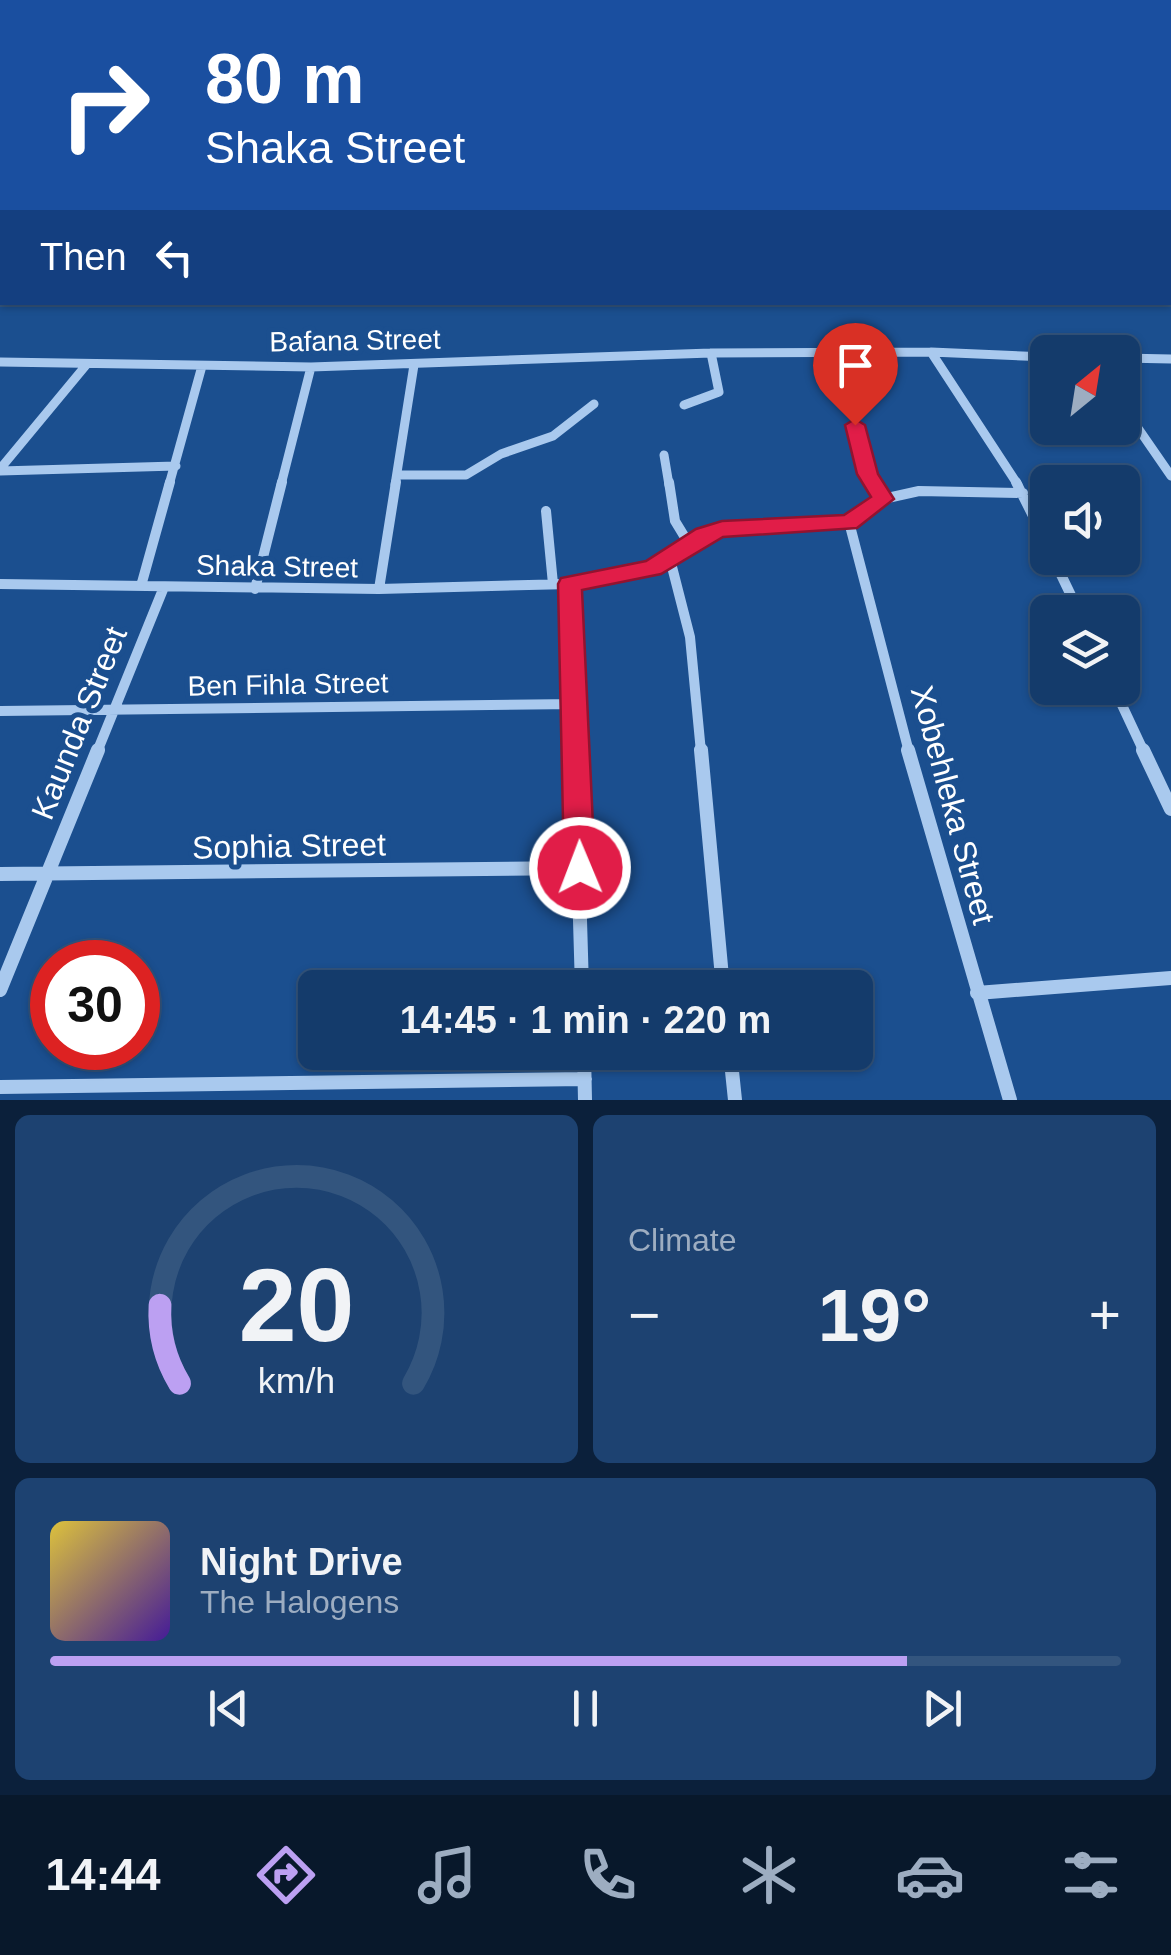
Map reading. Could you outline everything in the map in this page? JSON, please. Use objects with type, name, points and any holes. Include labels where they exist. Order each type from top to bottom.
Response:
[{"type":"street","name":"Bafana Street","points":[[1,364],[312,367],[711,353],[931,352],[1030,356]]},
{"type":"street","points":[[931,352],[1030,509]]},
{"type":"street","points":[[684,405],[719,392],[711,353]]},
{"type":"street","points":[[1140,357],[1170,355]]},
{"type":"street","points":[[0,470],[87,364]]},
{"type":"street","points":[[380,589],[414,365]]},
{"type":"street","points":[[141,586],[202,366]]},
{"type":"street","points":[[255,588],[312,367]]},
{"type":"street","points":[[397,475],[466,475],[501,454],[553,436],[594,404]]},
{"type":"street","points":[[855,425],[868,474],[883,499]]},
{"type":"street","points":[[1140,431],[1171,476]]},
{"type":"street","points":[[664,455],[675,521],[690,544]]},
{"type":"street","points":[[0,470],[176,466]]},
{"type":"street","points":[[849,522],[883,499],[919,491],[1022,493]]},
{"type":"street","points":[[546,510],[553,584]]},
{"type":"street","name":"Shaka Street","points":[[0,584],[380,589],[570,584],[625,576],[670,559],[722,529],[849,522]]},
{"type":"street","name":"Xobehleka Street","points":[[849,522],[976,992],[1010,1100]]},
{"type":"street","points":[[670,559],[690,637],[721,970]]},
{"type":"street","points":[[570,584],[582,970]]},
{"type":"street","name":"Kaunda Street","points":[[0,990],[164,586]]},
{"type":"street","name":"Ben Fihla Street","points":[[0,712],[576,704]]},
{"type":"street","points":[[1122,705],[1171,809]]},
{"type":"street","name":"Sophia Street","points":[[0,874],[580,868]]},
{"type":"street","points":[[976,992],[1171,978]]},
{"type":"street","points":[[585,1070],[585,1100]]},
{"type":"street","points":[[732,1070],[735,1100]]},
{"type":"street","points":[[0,1087],[585,1079]]},
{"type":"route","points":[[580,868],[570,584],[652,568],[704,535],[722,529],[849,522],[883,499],[868,474],[855,425]]}]
